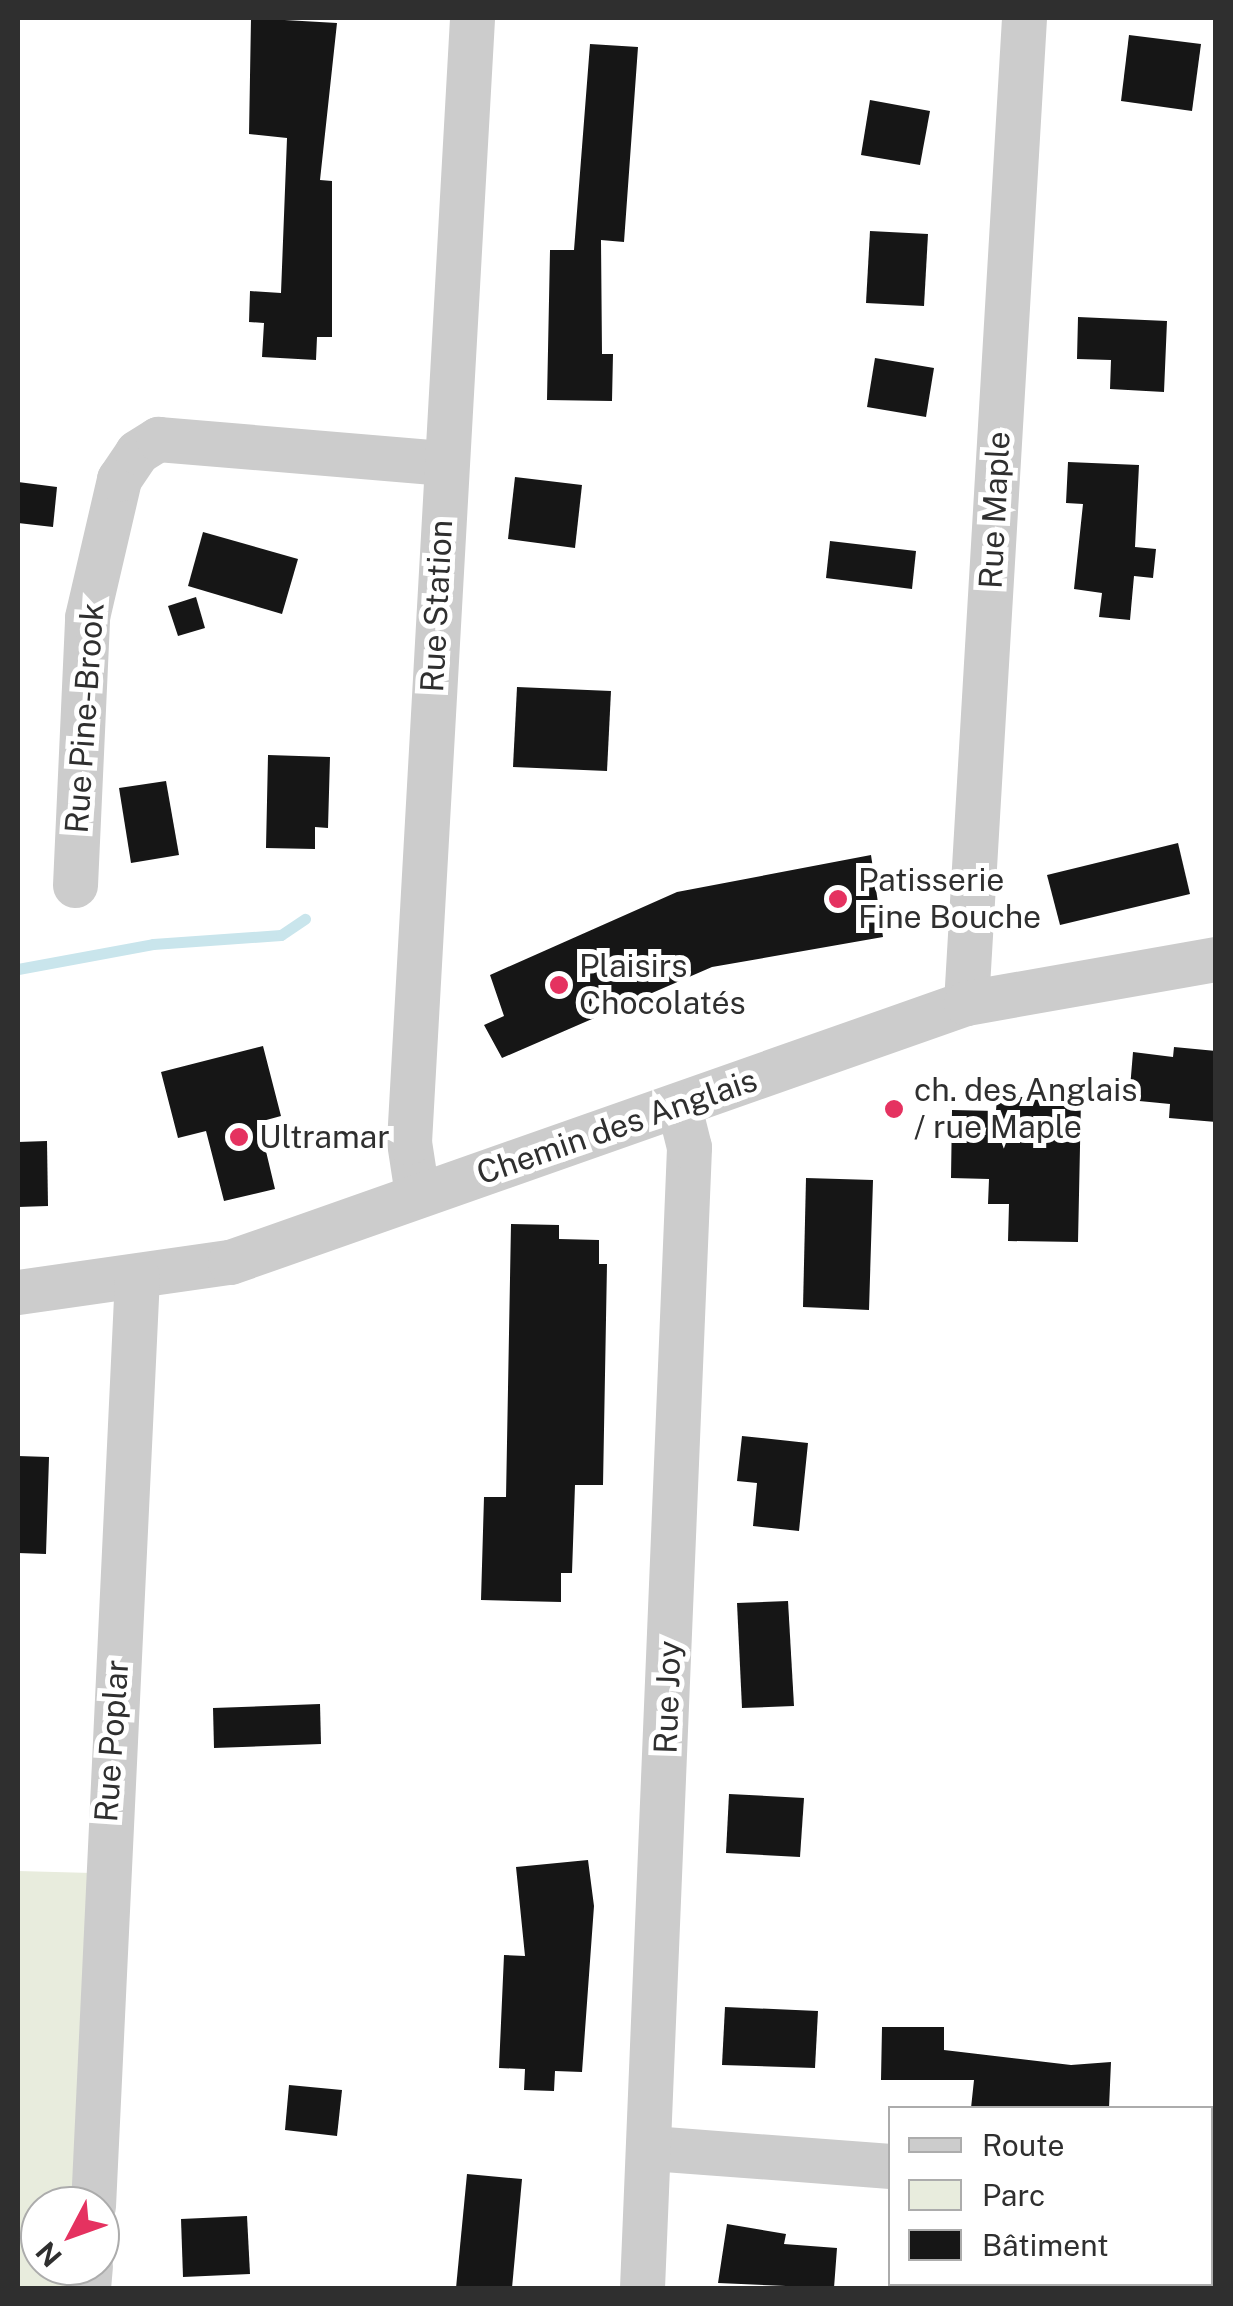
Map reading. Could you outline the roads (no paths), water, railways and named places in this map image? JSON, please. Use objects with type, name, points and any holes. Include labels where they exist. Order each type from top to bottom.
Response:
[{"type":"street","name":"Rue Station","points":[[417,1194],[408,1142],[472,18]]},
{"type":"street","name":"Rue Maple","points":[[966,1003],[1024,18]]},
{"type":"street","name":"Rue Pine-Brook","points":[[76,885],[86,617],[119,479],[137,452],[158,439],[445,463]]},
{"type":"street","name":"Chemin des Anglais","points":[[18,1292],[230,1262],[417,1194],[679,1108],[966,1003],[1216,959]]},
{"type":"street","name":"Rue Joy","points":[[642,2288],[651,2148],[690,1147],[679,1108]]},
{"type":"street","name":"Rue Poplar","points":[[94,2186],[136,1276]]},
{"type":"street","points":[[651,2148],[888,2166]]},
{"type":"waterway","points":[[18,969],[153,944],[281,935],[305,919]]},
{"type":"place","name":"Patisserie Fine Bouche","points":[[838,899]]},
{"type":"place","name":"Plaisirs Chocolatés","points":[[559,985]]},
{"type":"place","name":"ch. des Anglais / rue Maple","points":[[894,1109]]},
{"type":"place","name":"Ultramar","points":[[239,1137]]}]
